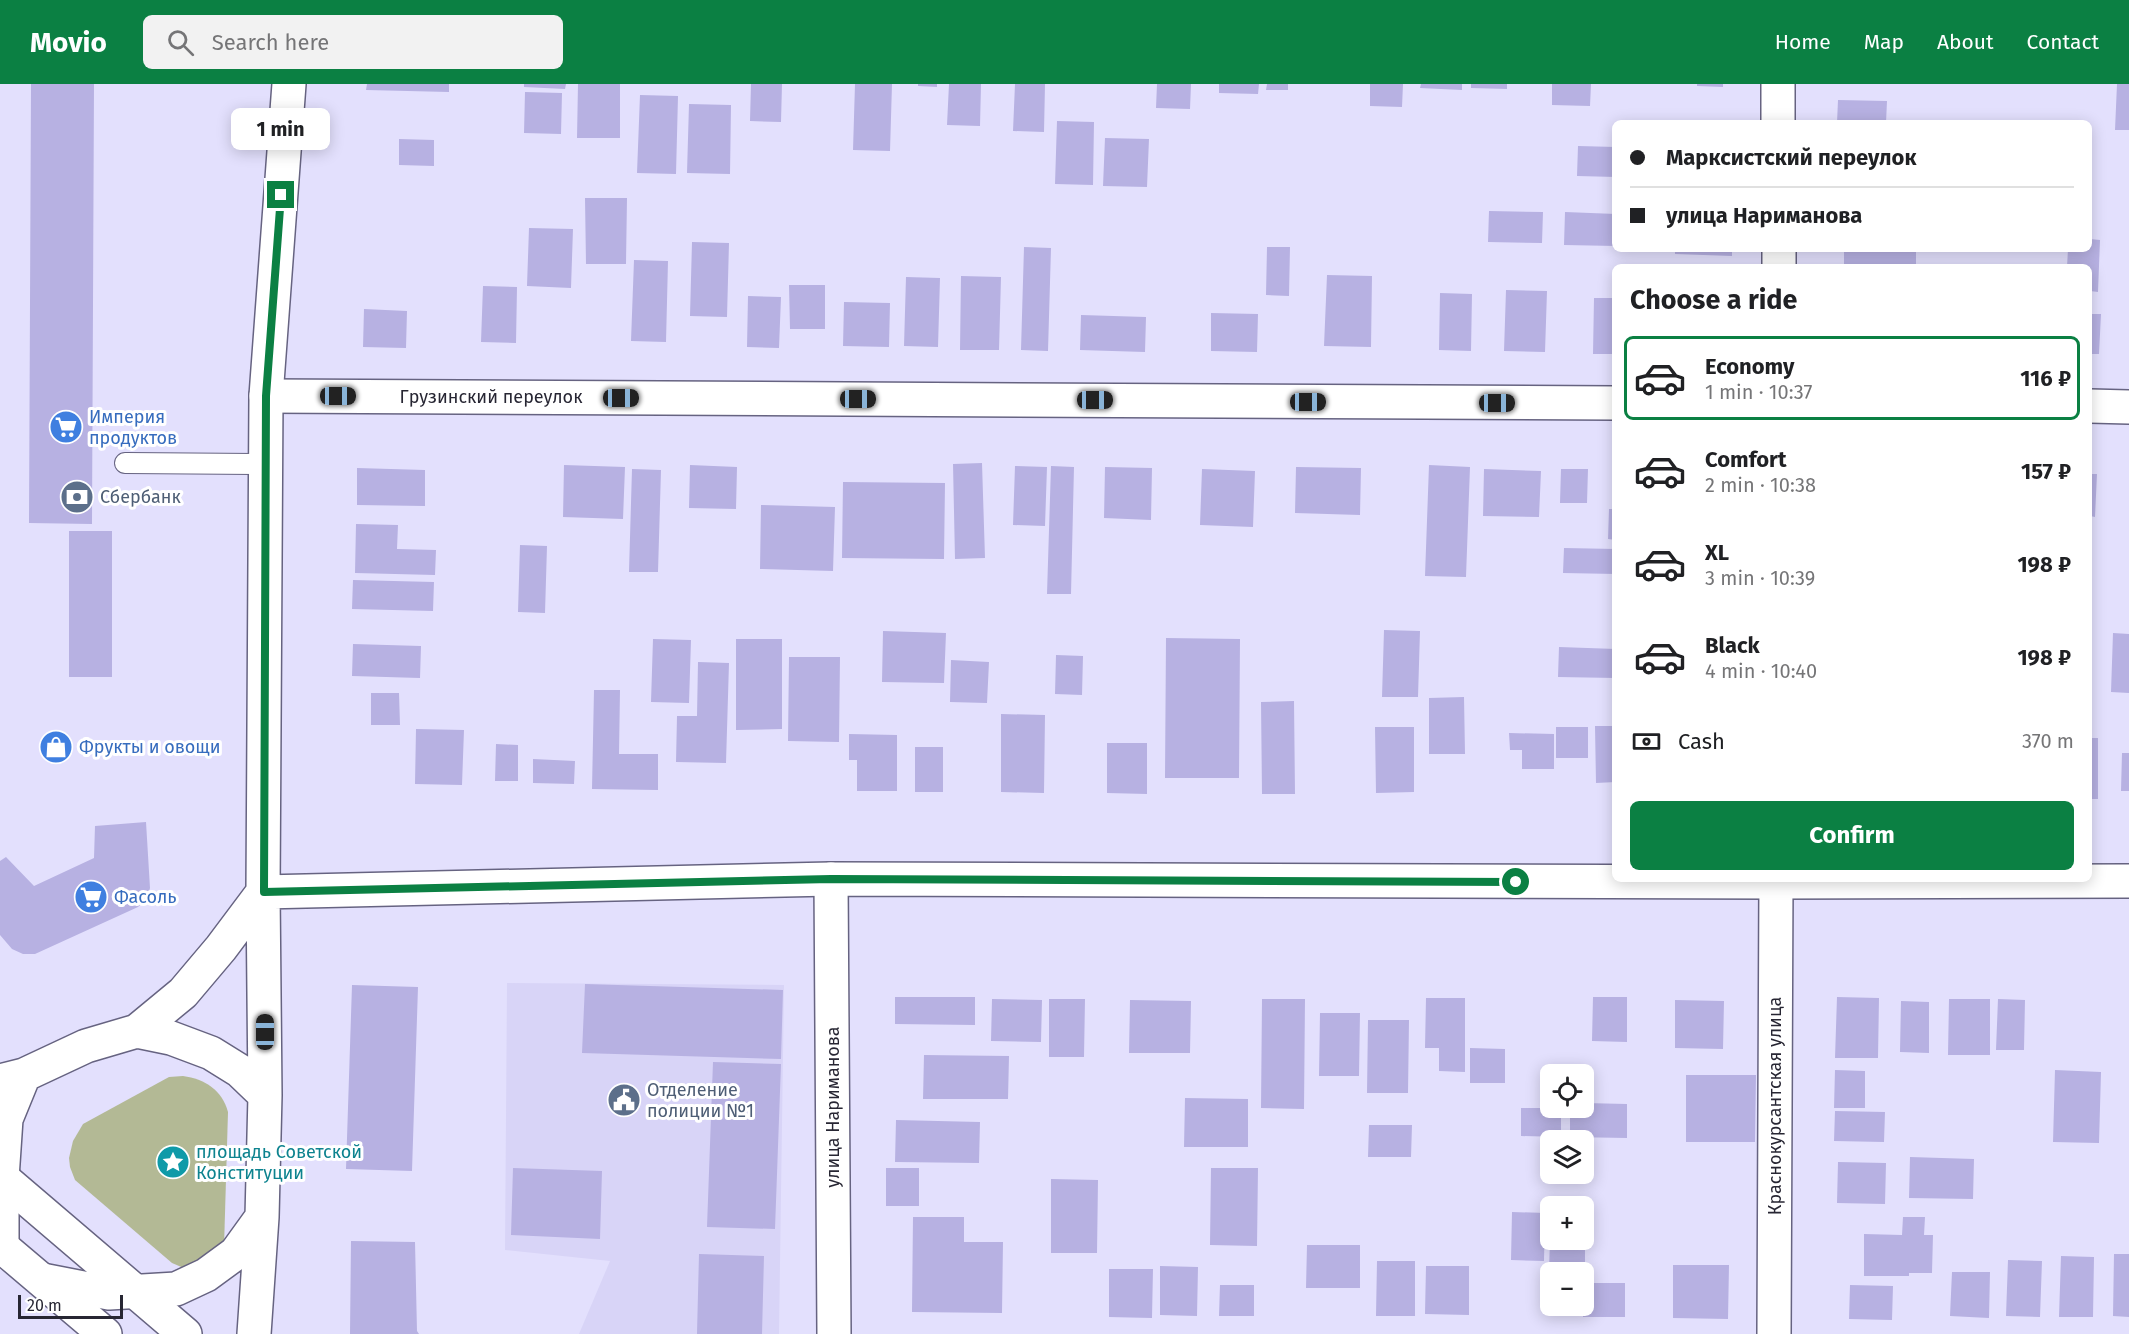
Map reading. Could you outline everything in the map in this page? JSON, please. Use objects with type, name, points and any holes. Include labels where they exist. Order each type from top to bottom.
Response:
[{"type":"street","points":[[254,1334],[262,1217],[265,1095],[266,396],[289,84]]},
{"type":"street","points":[[1778,84],[1779,120]]},
{"type":"street","name":"Грузинский переулок","points":[[266,396],[1612,403]]},
{"type":"street","points":[[2092,406],[2129,407]]},
{"type":"street","points":[[0,1102],[12,1078],[87,1046],[137,1031],[183,993],[264,892],[831,879],[1612,881]]},
{"type":"street","name":"улица Нариманова","points":[[831,879],[834,1334]]},
{"type":"street","points":[[2092,881],[2129,881]]},
{"type":"street","name":"Краснокурсантская улица","points":[[1774,1334],[1776,882]]},
{"type":"street","points":[[137,1031],[171,1038],[211,1053],[240,1071],[265,1095]]},
{"type":"street","points":[[12,1078],[1,1177],[1,1246],[105,1334]]},
{"type":"street","points":[[1,1177],[185,1334]]},
{"type":"street","points":[[42,1280],[109,1293],[176,1289],[206,1275],[237,1253],[262,1217]]},
{"type":"lane","points":[[125,463],[266,464]]},
{"type":"shaded area","points":[[507,983],[784,985],[779,1334],[579,1334],[610,1261],[505,1250]]},
{"type":"green space","points":[[183,1076],[212,1087],[222,1098],[228,1112],[224,1247],[186,1269],[172,1263],[75,1180],[69,1158],[73,1141],[83,1124],[169,1077]]},
{"type":"building","points":[[31,84],[94,84],[92,524],[29,523]]},
{"type":"building","points":[[367,84],[449,84],[449,92],[366,90]]},
{"type":"building","points":[[524,84],[566,84],[565,89],[524,87]]},
{"type":"building","points":[[578,84],[620,84],[620,138],[577,138]]},
{"type":"building","points":[[751,84],[782,84],[781,122],[750,121]]},
{"type":"building","points":[[855,84],[892,84],[890,151],[853,150]]},
{"type":"building","points":[[918,84],[937,84],[937,87],[918,86]]},
{"type":"building","points":[[949,84],[981,84],[980,126],[947,125]]},
{"type":"building","points":[[1015,84],[1045,84],[1044,132],[1013,131]]},
{"type":"building","points":[[1157,84],[1191,84],[1190,109],[1156,108]]},
{"type":"building","points":[[1219,84],[1259,84],[1258,94],[1219,93]]},
{"type":"building","points":[[1267,84],[1288,84],[1288,90],[1266,90]]},
{"type":"building","points":[[1370,84],[1403,84],[1402,107],[1370,106]]},
{"type":"building","points":[[1421,84],[1462,84],[1462,90],[1420,88]]},
{"type":"building","points":[[1471,84],[1507,84],[1507,89],[1471,88]]},
{"type":"building","points":[[1552,84],[1591,84],[1590,106],[1552,105]]},
{"type":"building","points":[[1697,84],[1723,84],[1723,87],[1697,86]]},
{"type":"building","points":[[2117,84],[2129,84],[2129,130],[2115,130]]},
{"type":"building","points":[[525,92],[562,93],[561,134],[524,133]]},
{"type":"building","points":[[640,95],[678,96],[676,174],[637,173]]},
{"type":"building","points":[[1838,100],[1887,101],[1886,120],[1837,120]]},
{"type":"building","points":[[689,104],[731,105],[730,174],[687,173]]},
{"type":"building","points":[[1057,121],[1094,122],[1093,185],[1055,184]]},
{"type":"building","points":[[1105,138],[1149,139],[1147,187],[1103,186]]},
{"type":"building","points":[[399,139],[434,140],[434,166],[399,165]]},
{"type":"building","points":[[1578,146],[1612,147],[1612,177],[1577,176]]},
{"type":"building","points":[[585,198],[627,198],[626,264],[586,264]]},
{"type":"building","points":[[1489,211],[1543,212],[1542,243],[1488,242]]},
{"type":"building","points":[[1565,212],[1612,214],[1612,246],[1564,245]]},
{"type":"building","points":[[529,228],[573,229],[571,288],[527,286]]},
{"type":"building","points":[[2092,239],[2100,240],[2098,292],[2092,291],[2092,264],[2067,264],[2068,252],[2092,252]]},
{"type":"building","points":[[692,242],[729,243],[727,317],[690,316]]},
{"type":"building","points":[[1024,247],[1051,248],[1048,351],[1021,350]]},
{"type":"building","points":[[1267,247],[1290,247],[1289,296],[1266,295]]},
{"type":"building","points":[[1675,252],[1732,252],[1732,256],[1675,254]]},
{"type":"building","points":[[1844,252],[1916,252],[1916,264],[1844,264]]},
{"type":"building","points":[[634,260],[668,261],[666,342],[631,341]]},
{"type":"building","points":[[1327,275],[1372,276],[1371,347],[1324,346]]},
{"type":"building","points":[[961,276],[1001,277],[999,350],[960,350]]},
{"type":"building","points":[[906,277],[940,278],[938,347],[904,346]]},
{"type":"building","points":[[789,285],[825,285],[825,329],[790,329]]},
{"type":"building","points":[[483,286],[517,287],[516,343],[481,342]]},
{"type":"building","points":[[1506,290],[1547,291],[1545,352],[1504,351]]},
{"type":"building","points":[[1440,293],[1472,294],[1471,351],[1439,350]]},
{"type":"building","points":[[748,296],[781,297],[779,348],[747,347]]},
{"type":"building","points":[[1594,298],[1612,298],[1612,354],[1593,354]]},
{"type":"building","points":[[844,302],[890,303],[889,347],[843,346]]},
{"type":"building","points":[[364,309],[407,311],[406,348],[363,347]]},
{"type":"building","points":[[1211,313],[1258,314],[1257,352],[1211,351]]},
{"type":"building","points":[[2092,314],[2101,314],[2099,354],[2092,354]]},
{"type":"building","points":[[1081,315],[1146,317],[1145,352],[1080,350]]},
{"type":"building","points":[[982,463],[985,558],[955,559],[953,464]]},
{"type":"building","points":[[564,465],[625,467],[623,519],[563,517]]},
{"type":"building","points":[[690,465],[737,467],[736,509],[689,508]]},
{"type":"building","points":[[1429,465],[1470,467],[1466,577],[1425,576]]},
{"type":"building","points":[[1015,466],[1047,467],[1045,526],[1013,525]]},
{"type":"building","points":[[1051,466],[1074,467],[1071,594],[1047,594]]},
{"type":"building","points":[[1105,467],[1152,468],[1151,520],[1104,518]]},
{"type":"building","points":[[1296,467],[1361,468],[1360,515],[1295,513]]},
{"type":"building","points":[[357,468],[425,470],[425,506],[357,505]]},
{"type":"building","points":[[632,469],[661,470],[658,572],[629,572]]},
{"type":"building","points":[[1202,469],[1255,471],[1253,527],[1200,525]]},
{"type":"building","points":[[1484,469],[1541,471],[1539,517],[1483,516]]},
{"type":"building","points":[[1561,469],[1588,469],[1587,503],[1560,503]]},
{"type":"building","points":[[2092,474],[2097,474],[2095,517],[2092,516]]},
{"type":"building","points":[[843,482],[945,483],[944,559],[842,558]]},
{"type":"building","points":[[761,505],[835,507],[833,571],[760,569]]},
{"type":"building","points":[[1609,509],[1612,509],[1612,540],[1608,539]]},
{"type":"building","points":[[356,524],[398,525],[397,549],[436,550],[435,575],[355,573]]},
{"type":"building","points":[[69,531],[112,531],[112,677],[69,677]]},
{"type":"building","points":[[520,545],[547,546],[545,613],[518,612]]},
{"type":"building","points":[[1564,548],[1612,549],[1612,574],[1563,573]]},
{"type":"building","points":[[353,580],[434,582],[433,611],[352,609]]},
{"type":"building","points":[[1384,630],[1420,631],[1418,697],[1382,697]]},
{"type":"building","points":[[883,631],[946,633],[944,683],[882,682]]},
{"type":"building","points":[[2113,633],[2129,634],[2129,693],[2111,692]]},
{"type":"building","points":[[1166,638],[1240,639],[1239,778],[1165,778]]},
{"type":"building","points":[[653,639],[691,640],[689,703],[651,702]]},
{"type":"building","points":[[736,639],[782,639],[782,729],[736,730]]},
{"type":"building","points":[[353,644],[421,646],[420,678],[352,676]]},
{"type":"building","points":[[1559,647],[1612,649],[1612,678],[1558,677]]},
{"type":"building","points":[[1056,655],[1083,656],[1082,695],[1055,694]]},
{"type":"building","points":[[789,657],[840,657],[839,742],[788,741]]},
{"type":"building","points":[[951,660],[989,662],[987,703],[950,702]]},
{"type":"building","points":[[698,662],[729,663],[726,763],[676,762],[677,716],[697,716]]},
{"type":"building","points":[[594,690],[620,690],[619,754],[658,754],[658,790],[592,789]]},
{"type":"building","points":[[371,693],[399,693],[400,725],[371,725]]},
{"type":"building","points":[[1464,697],[1465,754],[1429,754],[1429,698]]},
{"type":"building","points":[[1294,701],[1295,794],[1262,794],[1261,702]]},
{"type":"building","points":[[1001,714],[1045,715],[1044,793],[1001,792]]},
{"type":"building","points":[[1595,726],[1612,726],[1612,782],[1596,783]]},
{"type":"building","points":[[1375,727],[1414,727],[1414,792],[1376,793]]},
{"type":"building","points":[[1556,727],[1588,727],[1588,758],[1556,758]]},
{"type":"building","points":[[416,729],[464,730],[462,785],[415,784]]},
{"type":"building","points":[[1509,733],[1554,734],[1554,769],[1522,769],[1522,750],[1510,750]]},
{"type":"building","points":[[849,734],[897,735],[897,791],[857,791],[857,760],[849,760]]},
{"type":"building","points":[[2092,738],[2098,738],[2098,799],[2092,799]]},
{"type":"building","points":[[1107,743],[1147,743],[1147,794],[1107,793]]},
{"type":"building","points":[[496,744],[518,745],[518,781],[495,781]]},
{"type":"building","points":[[915,747],[943,747],[943,792],[915,792]]},
{"type":"building","points":[[2122,753],[2129,753],[2129,791],[2121,791]]},
{"type":"building","points":[[533,759],[575,761],[574,784],[533,783]]},
{"type":"building","points":[[146,822],[150,888],[147,899],[138,907],[35,954],[23,954],[12,949],[0,935],[0,861],[6,857],[34,886],[94,858],[95,826]]},
{"type":"building","points":[[585,984],[783,990],[781,1059],[582,1053]]},
{"type":"building","points":[[352,985],[418,987],[412,1171],[346,1169]]},
{"type":"building","points":[[895,997],[975,997],[975,1025],[895,1024]]},
{"type":"building","points":[[1593,997],[1627,997],[1627,1042],[1592,1041]]},
{"type":"building","points":[[1837,997],[1879,998],[1878,1058],[1835,1058]]},
{"type":"building","points":[[1426,998],[1465,998],[1465,1072],[1439,1071],[1439,1048],[1425,1048]]},
{"type":"building","points":[[992,999],[1042,1000],[1041,1042],[991,1041]]},
{"type":"building","points":[[1049,999],[1085,999],[1084,1057],[1049,1057]]},
{"type":"building","points":[[1262,999],[1305,999],[1304,1109],[1261,1108]]},
{"type":"building","points":[[1949,999],[1990,999],[1990,1055],[1948,1055]]},
{"type":"building","points":[[1998,999],[2025,1000],[2024,1050],[1996,1050]]},
{"type":"building","points":[[1130,1000],[1191,1001],[1190,1053],[1129,1053]]},
{"type":"building","points":[[1675,1000],[1724,1001],[1723,1049],[1675,1048]]},
{"type":"building","points":[[1901,1001],[1929,1002],[1929,1053],[1900,1052]]},
{"type":"building","points":[[1320,1013],[1360,1013],[1359,1076],[1319,1076]]},
{"type":"building","points":[[1368,1020],[1409,1020],[1408,1093],[1367,1093]]},
{"type":"building","points":[[1470,1048],[1505,1049],[1505,1083],[1470,1083]]},
{"type":"building","points":[[924,1055],[1009,1056],[1008,1099],[923,1099]]},
{"type":"building","points":[[713,1062],[781,1064],[775,1229],[707,1227]]},
{"type":"building","points":[[1835,1070],[1865,1071],[1865,1108],[1834,1108]]},
{"type":"building","points":[[2055,1070],[2101,1072],[2099,1143],[2053,1142]]},
{"type":"building","points":[[1686,1075],[1756,1075],[1755,1142],[1686,1142]]},
{"type":"building","points":[[1185,1098],[1248,1099],[1248,1147],[1184,1147]]},
{"type":"building","points":[[1594,1103],[1627,1104],[1627,1138],[1594,1137],[1594,1130],[1570,1130],[1570,1118],[1594,1118]]},
{"type":"building","points":[[1521,1108],[1540,1108],[1540,1118],[1561,1118],[1561,1130],[1540,1130],[1540,1136],[1521,1136]]},
{"type":"building","points":[[1835,1111],[1885,1112],[1884,1142],[1834,1141]]},
{"type":"building","points":[[896,1120],[980,1122],[979,1163],[895,1162]]},
{"type":"building","points":[[1369,1125],[1412,1125],[1411,1157],[1368,1157]]},
{"type":"building","points":[[1910,1157],[1974,1159],[1973,1199],[1909,1198]]},
{"type":"building","points":[[1838,1162],[1886,1163],[1885,1204],[1837,1203]]},
{"type":"building","points":[[513,1168],[602,1171],[600,1239],[511,1235]]},
{"type":"building","points":[[886,1168],[919,1168],[919,1206],[886,1206]]},
{"type":"building","points":[[1211,1168],[1258,1168],[1257,1246],[1210,1245]]},
{"type":"building","points":[[1051,1179],[1098,1180],[1097,1253],[1051,1253]]},
{"type":"building","points":[[1512,1212],[1540,1213],[1540,1250],[1544,1250],[1544,1261],[1511,1260]]},
{"type":"building","points":[[913,1217],[964,1217],[964,1242],[1003,1242],[1002,1313],[912,1312]]},
{"type":"building","points":[[1903,1217],[1925,1217],[1924,1235],[1933,1235],[1932,1273],[1909,1273],[1909,1276],[1864,1276],[1864,1234],[1902,1235]]},
{"type":"building","points":[[351,1241],[415,1242],[417,1331],[419,1334],[350,1334]]},
{"type":"building","points":[[1307,1245],[1360,1245],[1360,1288],[1306,1288]]},
{"type":"building","points":[[1550,1250],[1585,1250],[1585,1262],[1549,1262]]},
{"type":"building","points":[[699,1254],[764,1256],[762,1334],[697,1334]]},
{"type":"building","points":[[2114,1254],[2129,1254],[2129,1317],[2113,1316]]},
{"type":"building","points":[[2061,1256],[2094,1257],[2093,1317],[2059,1317]]},
{"type":"building","points":[[2008,1260],[2042,1261],[2040,1317],[2006,1316]]},
{"type":"building","points":[[1377,1261],[1415,1261],[1415,1316],[1376,1316]]},
{"type":"building","points":[[1673,1265],[1729,1265],[1728,1319],[1673,1318]]},
{"type":"building","points":[[1160,1266],[1198,1267],[1197,1316],[1160,1315]]},
{"type":"building","points":[[1426,1266],[1469,1266],[1469,1315],[1425,1314]]},
{"type":"building","points":[[1109,1269],[1153,1269],[1152,1318],[1109,1317]]},
{"type":"building","points":[[1952,1272],[1990,1272],[1989,1318],[1950,1316]]},
{"type":"building","points":[[1594,1283],[1625,1283],[1625,1317],[1583,1317],[1594,1316]]},
{"type":"building","points":[[1220,1285],[1254,1285],[1254,1316],[1219,1316]]},
{"type":"building","points":[[1850,1285],[1893,1286],[1892,1320],[1849,1319]]},
{"type":"place","name":"Империя продуктов","points":[[66,427]]},
{"type":"place","name":"Сбербанк","points":[[77,497]]},
{"type":"place","name":"Фрукты и овощи","points":[[56,747]]},
{"type":"place","name":"Фасоль","points":[[91,897]]},
{"type":"place","name":"Отделение полиции №1","points":[[624,1100]]},
{"type":"place","name":"площадь Советской Конституции","points":[[173,1162]]},
{"type":"route","points":[[281,195],[266,396],[264,892],[831,879],[1516,882]]}]
